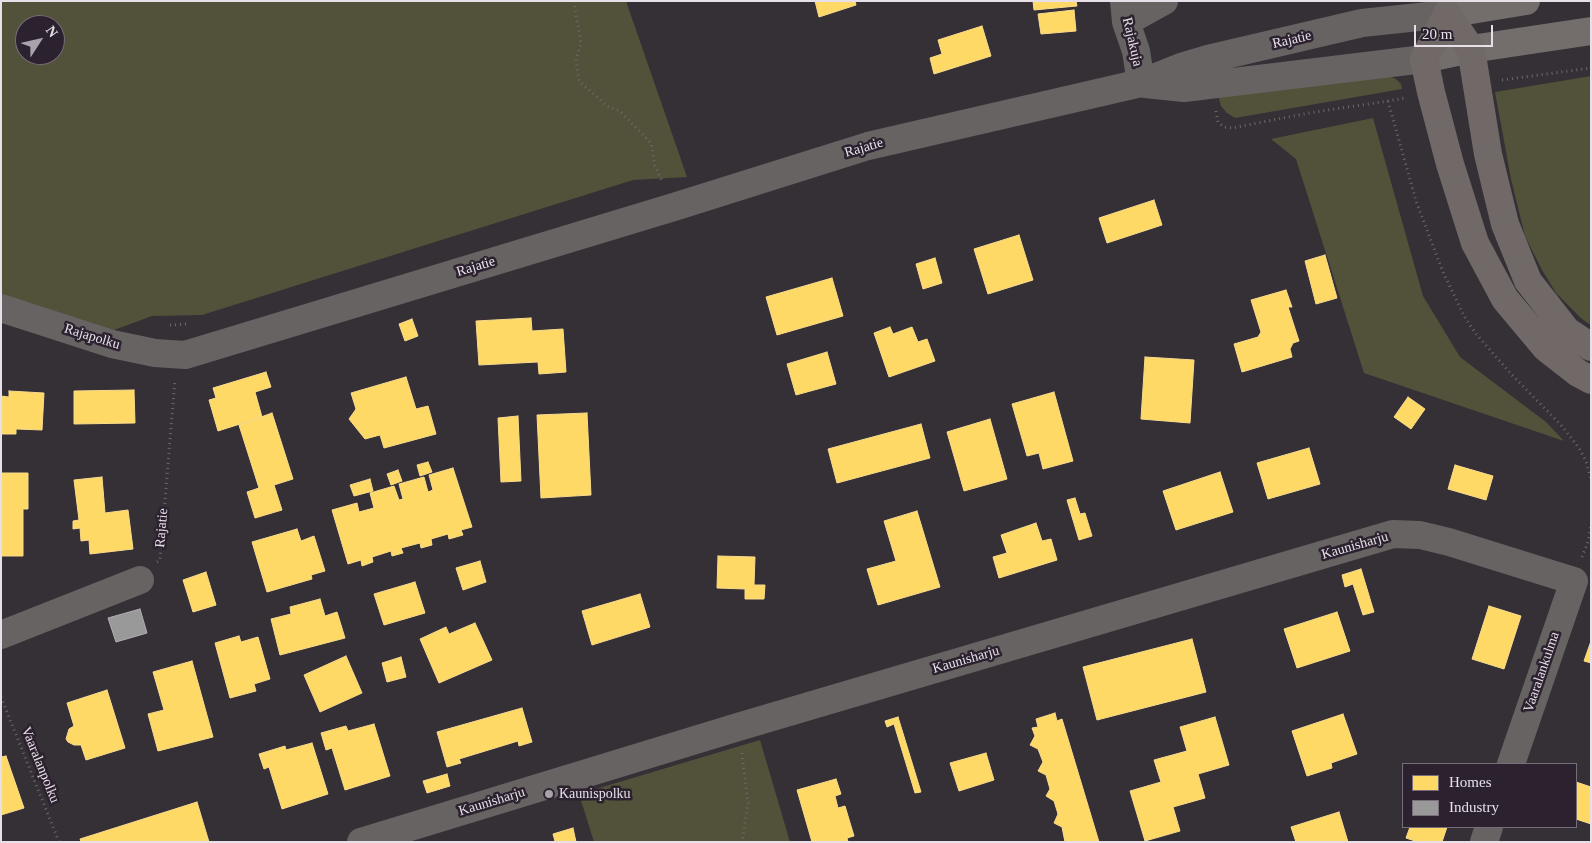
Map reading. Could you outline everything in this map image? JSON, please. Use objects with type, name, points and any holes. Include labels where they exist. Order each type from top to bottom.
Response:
[{"type":"highway","points":[[1591,347],[1567,331],[1528,281],[1505,224],[1488,154],[1471,49],[1447,14],[1424,59],[1450,164],[1475,243],[1505,299],[1546,348],[1578,373],[1591,380]]},
{"type":"main road","points":[[1447,14],[1526,1]]},
{"type":"main road","points":[[1424,59],[1471,49],[1591,30]]},
{"type":"street","points":[[1125,12],[1164,1]]},
{"type":"street","name":"Rajakuja","points":[[1125,12],[1136,52],[1141,83]]},
{"type":"street","name":"Rajatie","points":[[185,355],[868,146],[1141,83],[1181,67],[1208,59],[1362,23],[1447,14]]},
{"type":"street","name":"Rajatie","points":[[1141,83],[1184,88],[1424,59]]},
{"type":"street","name":"Rajapolku","points":[[1,308],[112,344],[155,353],[185,355]]},
{"type":"street","name":"Kaunisharju","points":[[361,842],[427,832],[738,727],[1393,534],[1420,536],[1449,542],[1574,581]]},
{"type":"street","points":[[1,636],[140,580]]},
{"type":"street","name":"Vaaralankulma","points":[[1510,763],[1574,581]]},
{"type":"street","points":[[1484,842],[1489,828]]},
{"type":"path","points":[[574,1],[581,44],[576,59],[579,81],[607,106],[620,111],[651,143],[655,166],[666,188]]},
{"type":"path","points":[[1211,85],[1218,122],[1224,127],[1232,128],[1309,113],[1388,101]]},
{"type":"path","name":"Rajatie","points":[[140,580],[160,560],[176,372],[185,355]]},
{"type":"path","points":[[1574,581],[1588,542],[1591,525]]},
{"type":"path","name":"Vaaralanpolku","points":[[1,697],[59,842]]},
{"type":"path","points":[[738,727],[748,803],[742,842]]},
{"type":"green space","points":[[1,1],[626,1],[687,177],[633,180],[202,315],[152,316],[106,333],[1,298]]},
{"type":"green space","points":[[1386,75],[1396,79],[1401,84],[1402,89],[1235,118],[1221,106],[1219,99],[1221,94]]},
{"type":"green space","points":[[1591,76],[1591,325],[1582,319],[1556,293],[1525,236],[1511,179],[1495,92]]},
{"type":"green space","points":[[1373,118],[1423,296],[1460,357],[1546,422],[1564,441],[1364,373],[1296,159],[1271,139]]},
{"type":"green space","points":[[760,740],[790,842],[594,842],[579,794]]},
{"type":"building: Homes","points":[[815,1],[855,1],[856,5],[819,17]]},
{"type":"building: Homes","points":[[1033,1],[1076,1],[1077,6],[1034,10]]},
{"type":"building: Homes","points":[[1074,10],[1076,31],[1041,34],[1038,14]]},
{"type":"building: Homes","points":[[982,26],[991,56],[934,74],[930,58],[942,54],[938,40]]},
{"type":"building: Homes","points":[[1154,200],[1162,225],[1107,243],[1099,218]]},
{"type":"building: Homes","points":[[1019,235],[1033,280],[988,294],[974,249]]},
{"type":"building: Homes","points":[[1325,255],[1337,298],[1316,304],[1305,261]]},
{"type":"building: Homes","points":[[935,258],[942,283],[923,289],[916,264]]},
{"type":"building: Homes","points":[[832,278],[843,316],[777,335],[766,297]]},
{"type":"building: Homes","points":[[1286,290],[1292,307],[1288,307],[1299,341],[1293,343],[1290,349],[1292,357],[1242,372],[1234,344],[1258,337],[1261,332],[1251,300]]},
{"type":"building: Homes","points":[[531,318],[532,331],[563,329],[566,372],[539,374],[538,362],[479,365],[476,321]]},
{"type":"building: Homes","points":[[412,319],[418,336],[405,341],[399,324]]},
{"type":"building: Homes","points":[[890,327],[893,334],[912,327],[918,342],[927,339],[935,361],[889,377],[874,333]]},
{"type":"building: Homes","points":[[827,352],[836,384],[796,395],[787,364]]},
{"type":"building: Homes","points":[[1145,357],[1194,360],[1190,423],[1141,419]]},
{"type":"building: Homes","points":[[266,372],[271,387],[255,392],[262,417],[218,431],[209,400],[216,398],[213,388]]},
{"type":"building: Homes","points":[[406,377],[416,409],[428,406],[436,434],[384,448],[380,435],[365,439],[349,419],[356,409],[351,393]]},
{"type":"building: Homes","points":[[134,390],[135,423],[74,424],[74,391]]},
{"type":"building: Homes","points":[[9,391],[44,393],[42,430],[16,429],[16,434],[1,434],[1,396],[9,397]]},
{"type":"building: Homes","points":[[1054,392],[1073,461],[1043,469],[1039,453],[1027,456],[1012,404]]},
{"type":"building: Homes","points":[[1408,397],[1425,409],[1411,429],[1394,417]]},
{"type":"building: Homes","points":[[272,413],[293,479],[274,485],[282,510],[255,518],[247,492],[259,488],[239,425]]},
{"type":"building: Homes","points":[[587,413],[591,495],[541,498],[537,415]]},
{"type":"building: Homes","points":[[518,416],[521,481],[501,482],[498,418]]},
{"type":"building: Homes","points":[[990,419],[1007,479],[964,491],[947,432]]},
{"type":"building: Homes","points":[[921,424],[930,458],[837,483],[828,449]]},
{"type":"building: Homes","points":[[1309,448],[1320,484],[1268,499],[1257,463]]},
{"type":"building: Homes","points":[[428,462],[432,472],[420,476],[417,465]]},
{"type":"building: Homes","points":[[1455,465],[1493,476],[1486,500],[1448,489]]},
{"type":"building: Homes","points":[[453,468],[472,527],[461,530],[463,535],[449,539],[448,534],[431,539],[432,545],[421,548],[420,543],[401,548],[403,553],[392,556],[391,551],[372,557],[373,562],[362,566],[361,560],[348,564],[332,510],[357,503],[359,512],[374,508],[370,493],[394,486],[399,500],[403,499],[399,484],[424,477],[428,492],[433,490],[429,475]]},
{"type":"building: Homes","points":[[398,470],[402,481],[391,485],[387,474]]},
{"type":"building: Homes","points":[[1220,472],[1233,512],[1176,530],[1163,491]]},
{"type":"building: Homes","points":[[1,473],[28,473],[28,509],[23,509],[23,556],[1,556]]},
{"type":"building: Homes","points":[[102,477],[105,513],[128,510],[133,549],[90,554],[89,540],[81,541],[80,528],[73,529],[73,521],[79,520],[74,480]]},
{"type":"building: Homes","points":[[370,479],[373,491],[354,496],[350,485]]},
{"type":"building: Homes","points":[[1075,498],[1080,514],[1085,513],[1092,536],[1079,540],[1067,500]]},
{"type":"building: Homes","points":[[917,511],[940,587],[878,605],[867,569],[896,561],[884,521]]},
{"type":"building: Homes","points":[[1036,523],[1042,541],[1051,539],[1057,560],[999,578],[993,557],[1007,553],[1001,535]]},
{"type":"building: Homes","points":[[297,529],[301,541],[314,536],[325,571],[311,575],[312,579],[267,592],[252,542]]},
{"type":"building: Homes","points":[[718,556],[755,557],[754,585],[765,585],[764,599],[745,599],[745,589],[717,588]]},
{"type":"building: Homes","points":[[480,561],[486,582],[463,590],[456,568]]},
{"type":"building: Homes","points":[[1361,569],[1374,612],[1363,615],[1353,584],[1345,587],[1342,575]]},
{"type":"building: Homes","points":[[206,572],[216,605],[193,612],[183,580]]},
{"type":"building: Homes","points":[[415,582],[425,613],[384,625],[374,594]]},
{"type":"building: Homes","points":[[640,594],[650,627],[592,645],[582,611]]},
{"type":"building: Homes","points":[[320,599],[325,616],[337,612],[345,638],[280,655],[271,619],[291,614],[290,607]]},
{"type":"building: Homes","points":[[1489,606],[1521,616],[1504,669],[1472,659]]},
{"type":"building: Homes","points":[[1337,612],[1350,651],[1297,668],[1284,629]]},
{"type":"building: Homes","points":[[475,623],[492,660],[439,683],[420,639],[446,627],[449,634]]},
{"type":"building: Homes","points":[[239,636],[241,642],[258,637],[270,679],[254,684],[256,691],[230,698],[215,643]]},
{"type":"building: Homes","points":[[1192,639],[1206,692],[1097,720],[1083,667]]},
{"type":"building: Homes","points":[[1591,641],[1591,663],[1584,661]]},
{"type":"building: Homes","points":[[346,656],[362,693],[320,712],[304,675]]},
{"type":"building: Homes","points":[[401,657],[406,677],[387,682],[382,663]]},
{"type":"building: Homes","points":[[192,661],[213,737],[158,751],[148,714],[164,710],[153,672]]},
{"type":"building: Homes","points":[[107,690],[125,748],[86,760],[81,745],[74,745],[66,739],[69,729],[74,726],[67,703]]},
{"type":"building: Homes","points":[[522,708],[532,742],[519,746],[518,741],[459,759],[461,763],[447,767],[437,732]]},
{"type":"building: Homes","points":[[1055,713],[1057,721],[1062,719],[1099,842],[1065,842],[1062,827],[1054,823],[1058,814],[1054,801],[1046,796],[1050,789],[1046,775],[1038,771],[1043,762],[1038,749],[1030,745],[1035,736],[1032,728],[1038,727],[1036,719]]},
{"type":"building: Homes","points":[[1343,714],[1357,754],[1331,763],[1332,768],[1307,776],[1292,731]]},
{"type":"building: Homes","points":[[898,717],[921,792],[915,793],[894,724],[887,727],[885,721]]},
{"type":"building: Homes","points":[[1215,717],[1229,765],[1198,774],[1205,798],[1173,807],[1180,831],[1145,841],[1130,791],[1161,782],[1154,760],[1187,751],[1180,727]]},
{"type":"building: Homes","points":[[374,724],[390,776],[345,790],[332,748],[326,750],[321,733],[346,726],[348,731]]},
{"type":"building: Homes","points":[[312,743],[328,794],[282,809],[269,767],[264,769],[259,754],[285,746],[286,750]]},
{"type":"building: Homes","points":[[986,753],[994,780],[959,791],[950,763]]},
{"type":"building: Homes","points":[[6,756],[24,808],[1,815],[1,757]]},
{"type":"building: Homes","points":[[447,774],[450,786],[427,793],[423,781]]},
{"type":"building: Homes","points":[[836,779],[841,794],[835,796],[838,808],[845,806],[854,836],[847,838],[848,842],[812,842],[797,790]]},
{"type":"building: Homes","points":[[1577,782],[1591,787],[1591,824],[1577,819]]},
{"type":"building: Homes","points":[[197,802],[209,842],[81,842],[80,839]]},
{"type":"building: Homes","points":[[1339,812],[1348,842],[1296,842],[1291,827]]},
{"type":"building: Homes","points":[[573,828],[576,842],[552,842],[555,841],[553,834]]},
{"type":"building: Homes","points":[[1410,828],[1447,828],[1442,842],[1418,842],[1406,838]]},
{"type":"building: Industry","points":[[140,609],[147,633],[116,642],[108,618]]},
{"type":"place","name":"Kaunispolku","points":[[549,794]]}]
